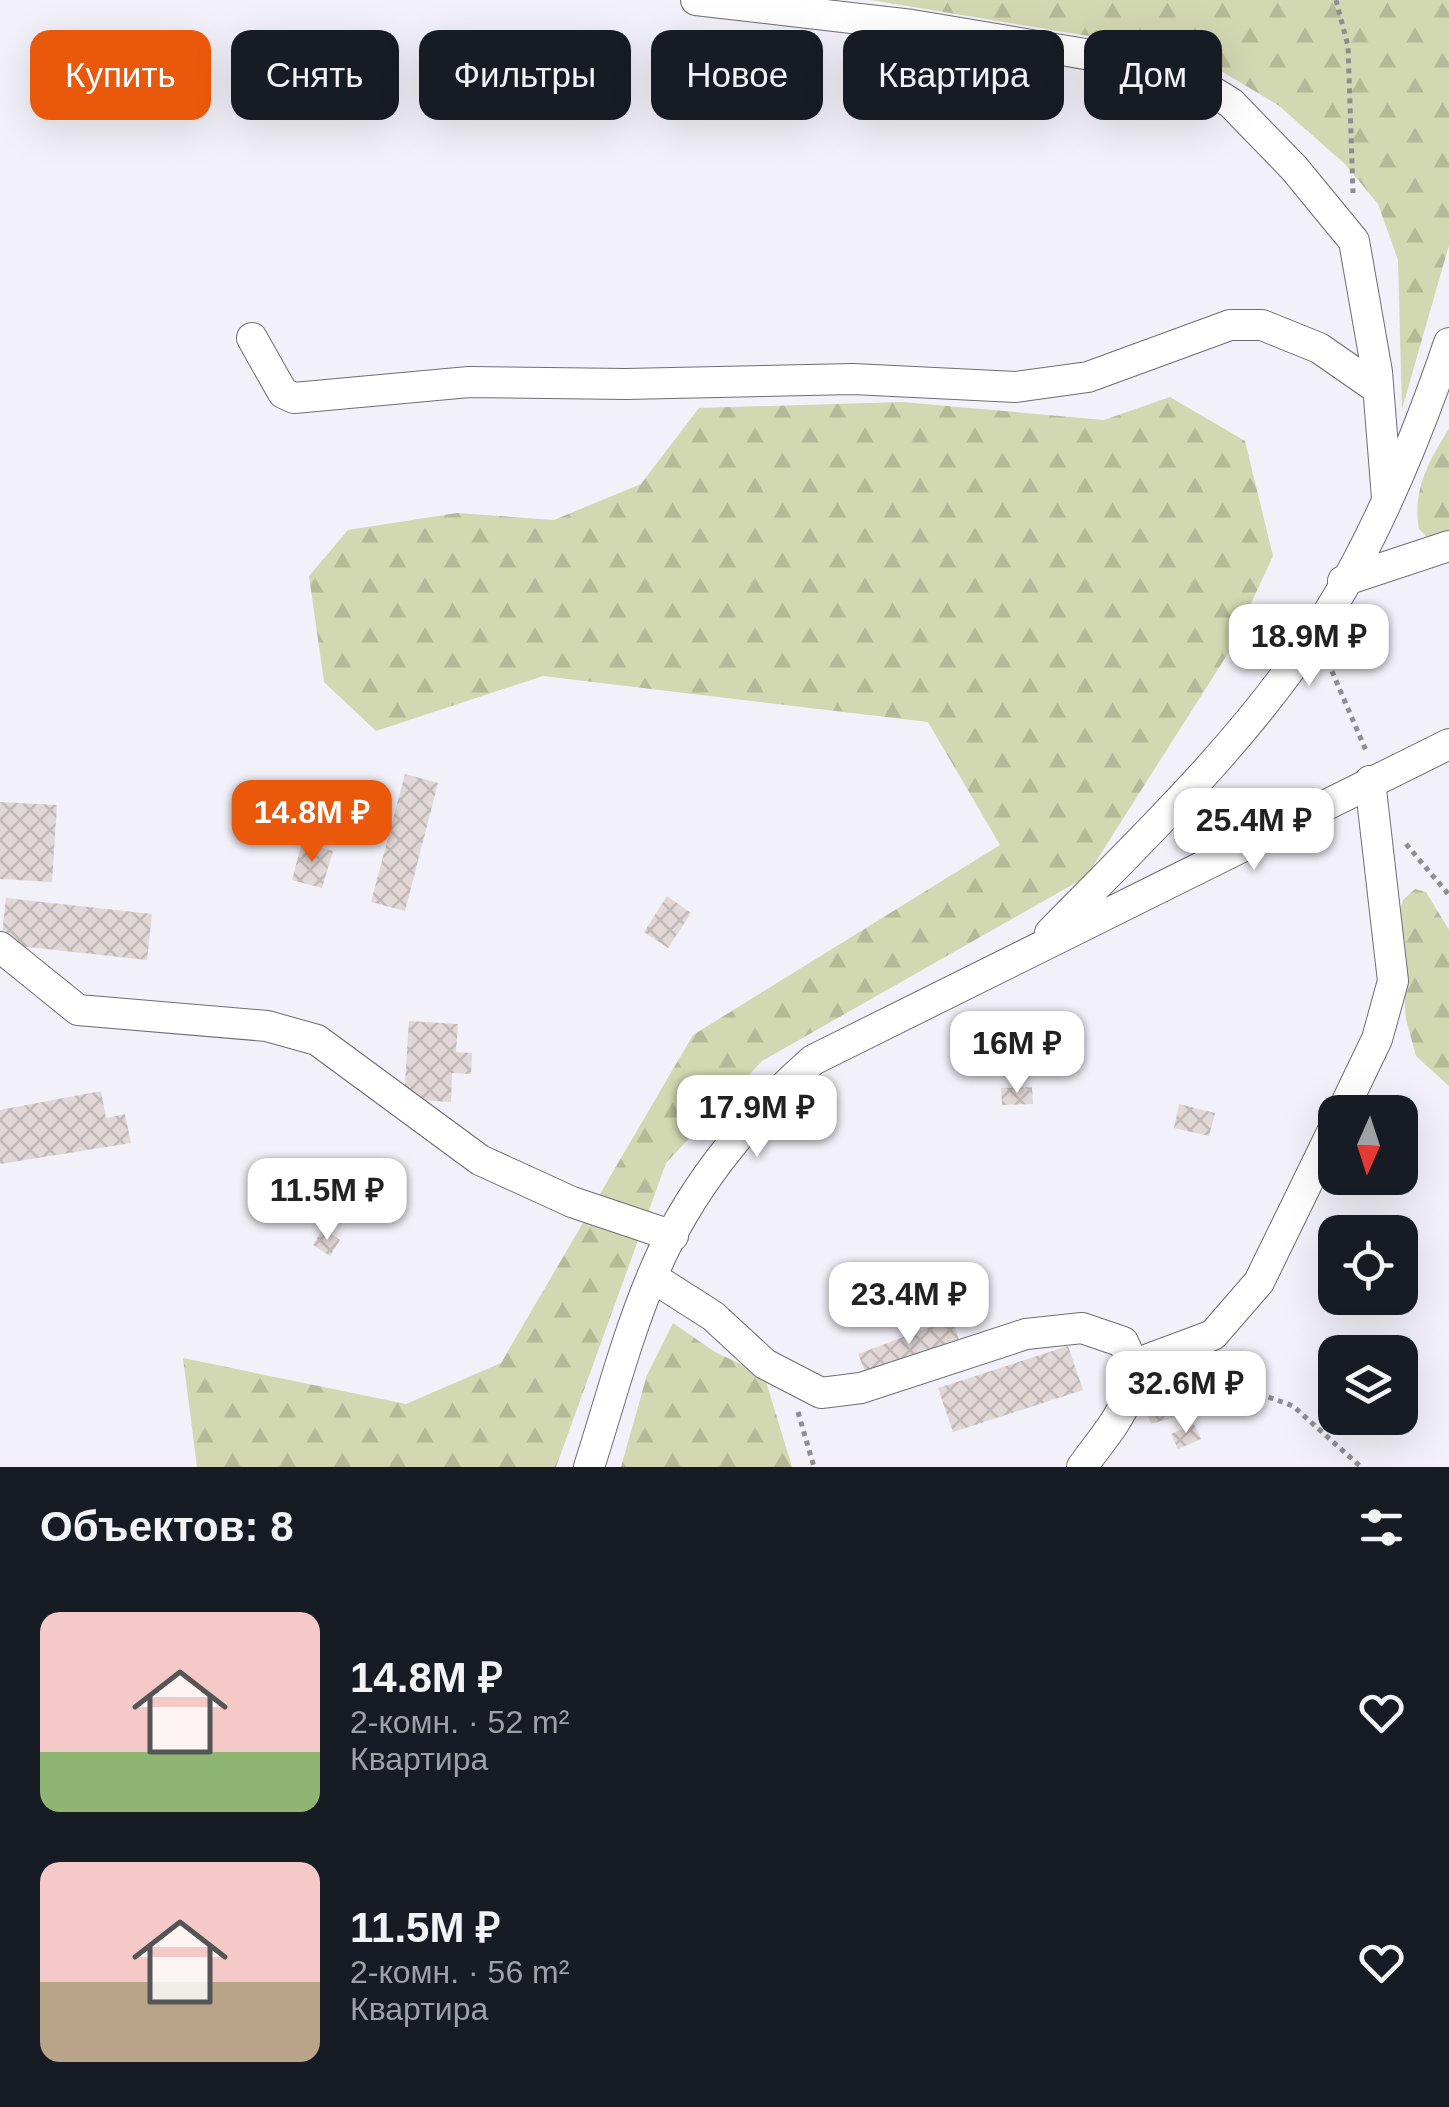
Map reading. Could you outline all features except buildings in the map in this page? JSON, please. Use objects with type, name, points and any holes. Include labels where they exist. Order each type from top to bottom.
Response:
[{"type":"street","points":[[696,0],[912,26],[1146,64],[1187,76],[1231,103],[1294,168],[1354,242],[1366,288],[1387,498]]},
{"type":"street","points":[[252,338],[283,393],[294,398],[469,382],[626,384],[853,379],[1016,387],[1088,377],[1230,324],[1262,325],[1319,348],[1378,389]]},
{"type":"street","points":[[1034,949],[1201,780],[1316,631],[1416,438],[1449,343]]},
{"type":"street","points":[[1343,582],[1449,546]]},
{"type":"street","points":[[589,1467],[652,1277],[674,1236],[727,1150],[773,1096],[813,1060],[1449,744]]},
{"type":"street","points":[[1350,1095],[1377,1039],[1393,981],[1370,781]]},
{"type":"street","points":[[0,947],[78,1010],[267,1026],[317,1040],[480,1160],[572,1202],[674,1236]]},
{"type":"street","points":[[1134,1364],[1213,1335],[1259,1282],[1318,1161]]},
{"type":"street","points":[[652,1277],[713,1316],[766,1364],[821,1393],[861,1388],[1026,1334],[1082,1328],[1123,1342],[1134,1364],[1128,1400],[1082,1467]]},
{"type":"path","points":[[1336,0],[1348,46],[1354,242]]},
{"type":"path","points":[[1316,631],[1346,710],[1367,747],[1370,781]]},
{"type":"path","points":[[1187,1374],[1222,1380],[1293,1406],[1361,1467]]},
{"type":"path","points":[[787,1376],[814,1467]]},
{"type":"green space","points":[[871,0],[1449,0],[1449,245],[1402,409],[1398,260],[1378,204],[1345,164],[1278,105],[1222,72],[1222,30],[1084,30],[1084,35]]},
{"type":"green space","points":[[1170,397],[1245,441],[1273,556],[1227,655],[1086,877],[762,1061],[666,1163],[556,1467],[197,1467],[183,1358],[406,1404],[501,1363],[693,1035],[1000,845],[928,722],[543,676],[376,731],[324,682],[309,576],[348,530],[457,513],[554,520],[641,484],[699,408],[902,402],[1104,420]]},
{"type":"green space","points":[[1449,429],[1449,536],[1433,543],[1419,529],[1418,502],[1429,464]]},
{"type":"green space","points":[[1415,889],[1426,892],[1449,930],[1449,1086],[1416,1056],[1406,1019],[1397,922],[1403,900]]},
{"type":"green space","points":[[673,1323],[715,1352],[764,1375],[792,1467],[621,1467],[647,1375]]}]
